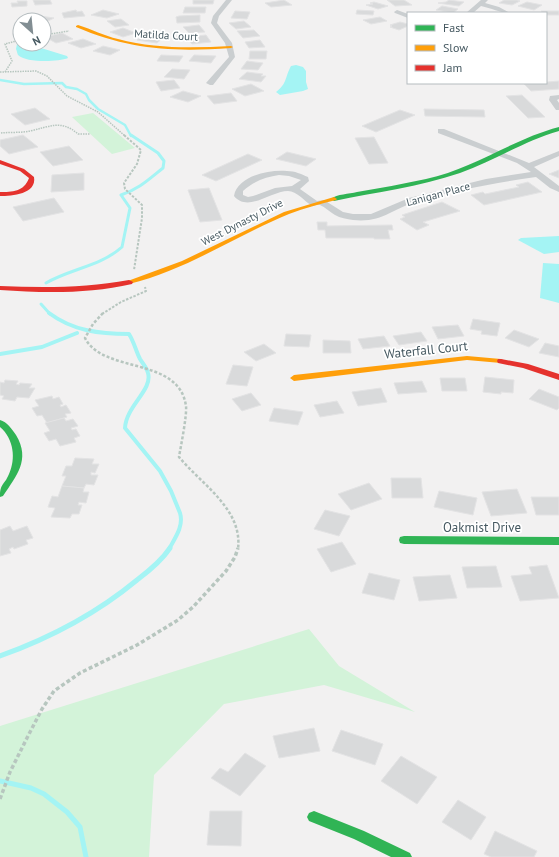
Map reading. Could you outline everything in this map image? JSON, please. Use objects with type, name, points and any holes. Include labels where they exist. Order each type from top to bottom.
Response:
[{"type":"street","points":[[210,83],[230,60],[232,53],[231,47],[214,23],[216,16],[229,0]]},
{"type":"street","points":[[470,12],[482,2],[505,12]]},
{"type":"street","points":[[397,12],[407,16]]},
{"type":"street","name":"Matilda Court","points":[[78,26],[102,38],[118,43],[146,48],[184,50],[231,47]]},
{"type":"street","points":[[559,96],[553,98],[553,100],[559,108]]},
{"type":"street","name":"West Dynasty Drive","points":[[0,288],[31,290],[73,289],[140,279],[184,264],[274,218],[318,202],[448,174],[470,166],[532,136],[559,129]]},
{"type":"street","points":[[441,131],[497,153],[508,155],[528,166],[548,184],[559,189]]},
{"type":"street","points":[[528,166],[559,153]]},
{"type":"street","points":[[0,162],[27,172],[32,178],[32,183],[28,189],[23,192],[0,194]]},
{"type":"street","points":[[274,174],[290,174],[305,179],[305,181],[294,189],[284,189],[245,200],[238,196],[239,190],[247,182],[254,178],[274,174]]},
{"type":"street","name":"Lanigan Place","points":[[294,189],[340,214],[353,217],[372,217],[385,213],[396,206],[412,200],[486,182],[537,174]]},
{"type":"street","name":"Waterfall Court","points":[[294,378],[467,358],[485,358],[513,362],[559,377]]},
{"type":"street","points":[[0,423],[6,425],[14,438],[16,458],[14,472],[0,494]]},
{"type":"street","name":"Oakmist Drive","points":[[404,540],[559,540]]},
{"type":"street","points":[[314,817],[359,835],[405,857]]},
{"type":"path","points":[[52,34],[71,31],[78,26]]},
{"type":"path","points":[[4,72],[12,61],[5,44],[12,41]]},
{"type":"path","points":[[0,72],[36,71],[48,76],[52,82],[67,96],[98,112],[141,150],[137,164],[124,183],[126,190],[142,205],[142,218],[134,271],[137,274]]},
{"type":"path","points":[[1,133],[29,131],[53,124],[69,128],[78,134],[90,134]]},
{"type":"path","points":[[0,799],[18,753],[40,710],[54,691],[74,677],[154,636],[180,618],[194,606],[234,562],[238,546],[238,532],[232,517],[220,501],[187,468],[179,457],[186,406],[182,392],[170,379],[141,366],[116,360],[96,351],[88,344],[85,338],[90,326],[104,312],[114,305],[146,291],[145,286]]},
{"type":"green space","points":[[93,113],[135,148],[112,154],[72,117]]},
{"type":"green space","points":[[309,629],[339,666],[415,712],[324,685],[224,704],[154,775],[149,857],[0,857],[0,726]]},
{"type":"water","points":[[52,51],[67,56],[68,58],[50,61],[35,61],[22,58],[17,52]]},
{"type":"water","points":[[296,65],[303,67],[306,71],[306,82],[308,89],[280,95],[276,92],[284,83],[291,66]]},
{"type":"water","points":[[559,236],[559,252],[544,254],[518,240],[521,238]]},
{"type":"water","points":[[543,263],[559,264],[559,303],[540,298]]},
{"type":"building","points":[[33,0],[50,0],[52,4],[35,5]]},
{"type":"building","points":[[193,0],[214,0],[213,4],[193,4]]},
{"type":"building","points":[[284,0],[292,5],[271,7],[265,3]]},
{"type":"building","points":[[387,0],[404,0],[412,5],[395,6]]},
{"type":"building","points":[[449,0],[464,2],[459,6],[438,3]]},
{"type":"building","points":[[504,0],[520,1],[512,5],[499,3]]},
{"type":"building","points":[[17,1],[27,1],[27,6],[12,7],[11,3],[18,3]]},
{"type":"building","points":[[374,2],[388,6],[378,9],[366,5],[373,4],[370,3]]},
{"type":"building","points":[[527,2],[542,5],[534,10],[518,6]]},
{"type":"building","points":[[442,6],[458,9],[454,12],[436,10]]},
{"type":"building","points":[[185,7],[206,7],[205,13],[183,13]]},
{"type":"building","points":[[76,10],[77,12],[82,11],[85,16],[64,18],[62,13]]},
{"type":"building","points":[[103,10],[119,14],[107,18],[91,15]]},
{"type":"building","points":[[357,10],[374,11],[373,15],[356,14]]},
{"type":"building","points":[[235,11],[250,12],[247,19],[231,18]]},
{"type":"building","points":[[541,11],[559,11],[559,15],[547,15],[547,12]]},
{"type":"building","points":[[200,15],[200,22],[177,23],[176,17]]},
{"type":"building","points":[[380,17],[387,21],[371,24],[363,20]]},
{"type":"building","points":[[121,19],[129,25],[115,27],[107,21]]},
{"type":"building","points":[[244,21],[251,27],[236,29],[229,23]]},
{"type":"building","points":[[400,22],[407,24],[407,26],[399,30],[390,27],[392,26],[390,25]]},
{"type":"building","points":[[199,25],[205,32],[189,33],[183,27]]},
{"type":"building","points":[[123,28],[136,33],[123,37],[110,32]]},
{"type":"building","points":[[254,30],[260,36],[243,38],[237,31]]},
{"type":"building","points":[[62,33],[73,39],[56,43],[52,41],[52,35]]},
{"type":"building","points":[[157,34],[162,35],[160,37],[164,37],[157,43],[137,40],[145,35],[154,36]]},
{"type":"building","points":[[206,35],[211,42],[192,44],[187,37]]},
{"type":"building","points":[[83,39],[96,44],[81,48],[68,43]]},
{"type":"building","points":[[260,40],[265,47],[249,48],[245,42]]},
{"type":"building","points":[[103,46],[120,50],[110,55],[93,51]]},
{"type":"building","points":[[250,51],[267,51],[266,59],[249,59]]},
{"type":"building","points":[[161,55],[183,56],[179,62],[157,61]]},
{"type":"building","points":[[194,55],[216,56],[211,63],[189,61]]},
{"type":"building","points":[[247,61],[263,63],[258,70],[241,69]]},
{"type":"building","points":[[172,69],[190,70],[184,79],[164,77]]},
{"type":"building","points":[[247,72],[263,74],[261,76],[266,76],[261,82],[239,79]]},
{"type":"building","points":[[174,80],[180,88],[161,91],[156,82]]},
{"type":"building","points":[[559,81],[559,89],[531,91],[524,84],[547,84],[547,82]]},
{"type":"building","points":[[251,84],[264,91],[245,96],[232,89]]},
{"type":"building","points":[[183,91],[201,96],[188,102],[170,97]]},
{"type":"building","points":[[231,93],[237,101],[214,104],[207,96]]},
{"type":"building","points":[[522,95],[545,117],[528,118],[506,96]]},
{"type":"building","points":[[35,108],[50,119],[25,125],[11,114]]},
{"type":"building","points":[[424,109],[484,110],[485,117],[425,116]]},
{"type":"building","points":[[400,110],[415,115],[376,132],[362,126]]},
{"type":"building","points":[[23,135],[38,147],[9,154],[0,146],[0,140]]},
{"type":"building","points":[[374,137],[388,163],[369,164],[355,138]]},
{"type":"building","points":[[69,146],[83,160],[53,166],[40,152]]},
{"type":"building","points":[[287,152],[316,159],[306,166],[276,159]]},
{"type":"building","points":[[248,154],[262,160],[216,181],[202,175]]},
{"type":"building","points":[[559,170],[559,178],[549,174]]},
{"type":"building","points":[[84,173],[84,190],[51,192],[52,175]]},
{"type":"building","points":[[528,182],[542,192],[484,205],[471,195],[483,192],[485,194],[519,187],[516,185]]},
{"type":"building","points":[[209,188],[222,220],[200,222],[188,190]]},
{"type":"building","points":[[54,198],[64,212],[23,221],[13,207]]},
{"type":"building","points":[[442,202],[460,211],[423,222],[429,225],[417,230],[400,219],[405,217],[402,215]]},
{"type":"building","points":[[317,222],[327,222],[327,226],[392,225],[393,230],[388,230],[390,239],[326,238],[325,230],[318,230]]},
{"type":"building","points":[[473,319],[500,323],[497,336],[481,334],[482,331],[470,329]]},
{"type":"building","points":[[458,325],[464,336],[438,339],[432,327]]},
{"type":"building","points":[[514,330],[539,339],[529,347],[505,338]]},
{"type":"building","points":[[421,332],[427,341],[399,345],[393,336]]},
{"type":"building","points":[[286,334],[311,335],[309,347],[284,346]]},
{"type":"building","points":[[384,336],[390,346],[363,349],[358,339]]},
{"type":"building","points":[[323,340],[350,341],[351,353],[323,353]]},
{"type":"building","points":[[545,343],[559,346],[559,357],[539,353]]},
{"type":"building","points":[[264,344],[276,353],[256,361],[244,352]]},
{"type":"building","points":[[233,365],[253,367],[247,386],[226,384]]},
{"type":"building","points":[[485,377],[514,380],[513,393],[501,392],[501,394],[483,392]]},
{"type":"building","points":[[440,378],[465,378],[467,391],[442,391]]},
{"type":"building","points":[[5,380],[18,381],[16,384],[19,385],[20,383],[32,384],[29,388],[35,388],[29,398],[17,397],[15,401],[2,399],[4,396],[0,395],[0,382],[4,383]]},
{"type":"building","points":[[422,381],[427,392],[398,394],[394,383]]},
{"type":"building","points":[[381,388],[387,402],[358,406],[352,392]]},
{"type":"building","points":[[539,389],[559,397],[559,408],[557,410],[529,399]]},
{"type":"building","points":[[251,393],[261,405],[242,411],[232,399]]},
{"type":"building","points":[[52,396],[53,399],[59,397],[63,404],[60,405],[61,407],[66,405],[71,413],[65,414],[67,417],[47,423],[42,415],[37,416],[32,408],[39,406],[35,400]]},
{"type":"building","points":[[337,401],[344,413],[320,417],[314,405]]},
{"type":"building","points":[[274,408],[303,412],[298,425],[269,421]]},
{"type":"building","points":[[64,418],[66,421],[73,419],[78,426],[71,428],[72,430],[76,429],[80,436],[74,438],[76,442],[60,446],[56,439],[49,441],[44,433],[50,431],[45,423]]},
{"type":"building","points":[[75,458],[94,459],[92,464],[99,464],[95,473],[91,472],[91,475],[98,475],[94,485],[86,484],[84,488],[62,486],[66,476],[62,476],[66,466],[72,466]]},
{"type":"building","points":[[391,478],[421,478],[423,498],[392,498]]},
{"type":"building","points":[[369,483],[382,499],[351,510],[338,494]]},
{"type":"building","points":[[62,486],[84,488],[83,492],[89,492],[86,503],[79,502],[78,505],[82,505],[79,514],[72,514],[70,518],[51,517],[55,508],[48,507],[52,496],[58,497]]},
{"type":"building","points":[[517,489],[527,513],[491,516],[482,492]]},
{"type":"building","points":[[439,491],[477,498],[473,515],[434,507]]},
{"type":"building","points":[[531,497],[559,497],[559,515],[536,515]]},
{"type":"building","points":[[325,510],[350,516],[339,536],[314,529]]},
{"type":"building","points":[[10,526],[13,531],[27,526],[33,538],[26,540],[28,544],[14,549],[13,547],[9,549],[11,553],[0,556],[0,530]]},
{"type":"building","points":[[342,542],[356,564],[331,572],[317,549]]},
{"type":"building","points":[[547,565],[559,598],[520,601],[511,576],[532,574],[529,567]]},
{"type":"building","points":[[496,566],[502,587],[467,588],[462,567]]},
{"type":"building","points":[[369,573],[400,580],[394,600],[362,593]]},
{"type":"building","points":[[450,575],[457,598],[419,601],[413,577]]},
{"type":"building","points":[[314,728],[320,751],[279,758],[273,736]]},
{"type":"building","points":[[341,730],[383,744],[375,765],[332,751]]},
{"type":"building","points":[[245,753],[266,766],[240,796],[211,778],[220,768],[228,772]]},
{"type":"building","points":[[401,756],[437,777],[417,804],[381,781]]},
{"type":"building","points":[[458,800],[486,817],[471,840],[442,822]]},
{"type":"building","points":[[210,811],[242,811],[241,846],[207,845]]},
{"type":"building","points":[[495,831],[537,851],[534,857],[491,857],[484,854]]},
{"type":"waterway","points":[[0,80],[24,84],[62,83],[66,87],[77,89],[86,94],[89,100],[98,109],[125,125],[131,136]]},
{"type":"waterway","points":[[46,283],[55,278],[105,259],[122,247],[130,208],[121,195],[133,190],[148,180],[163,168],[164,161],[158,153],[131,135]]},
{"type":"waterway","points":[[41,304],[49,313]]},
{"type":"waterway","points":[[49,313],[77,328],[97,332],[129,334],[131,337],[140,359],[146,368],[148,379],[147,386],[126,420],[125,428],[160,471],[171,491],[180,513],[180,527],[169,549]]},
{"type":"waterway","points":[[0,354],[42,347],[77,333]]},
{"type":"waterway","points":[[0,656],[55,633],[105,604],[146,573],[170,548]]},
{"type":"waterway","points":[[0,781],[31,788],[44,794],[67,812],[80,827],[86,857]]},
{"type":"traffic: fast","points":[[334,199],[414,184],[445,176],[473,166],[521,143],[559,129]]},
{"type":"traffic: fast","points":[[0,423],[6,427],[14,439],[17,452],[16,466],[13,476],[0,494]]},
{"type":"traffic: fast","points":[[404,540],[559,541]]},
{"type":"traffic: fast","points":[[314,817],[359,835],[405,857]]},
{"type":"traffic: slow","points":[[78,26],[97,34],[134,45],[172,49],[231,47]]},
{"type":"traffic: slow","points":[[129,282],[148,277],[184,263],[286,213],[334,199]]},
{"type":"traffic: slow","points":[[294,378],[467,358],[501,361]]},
{"type":"traffic: jam","points":[[0,162],[22,170],[32,178],[28,187],[24,190],[10,194],[0,194]]},
{"type":"traffic: jam","points":[[0,288],[65,290],[129,282]]},
{"type":"traffic: jam","points":[[501,361],[525,366],[559,377]]}]
